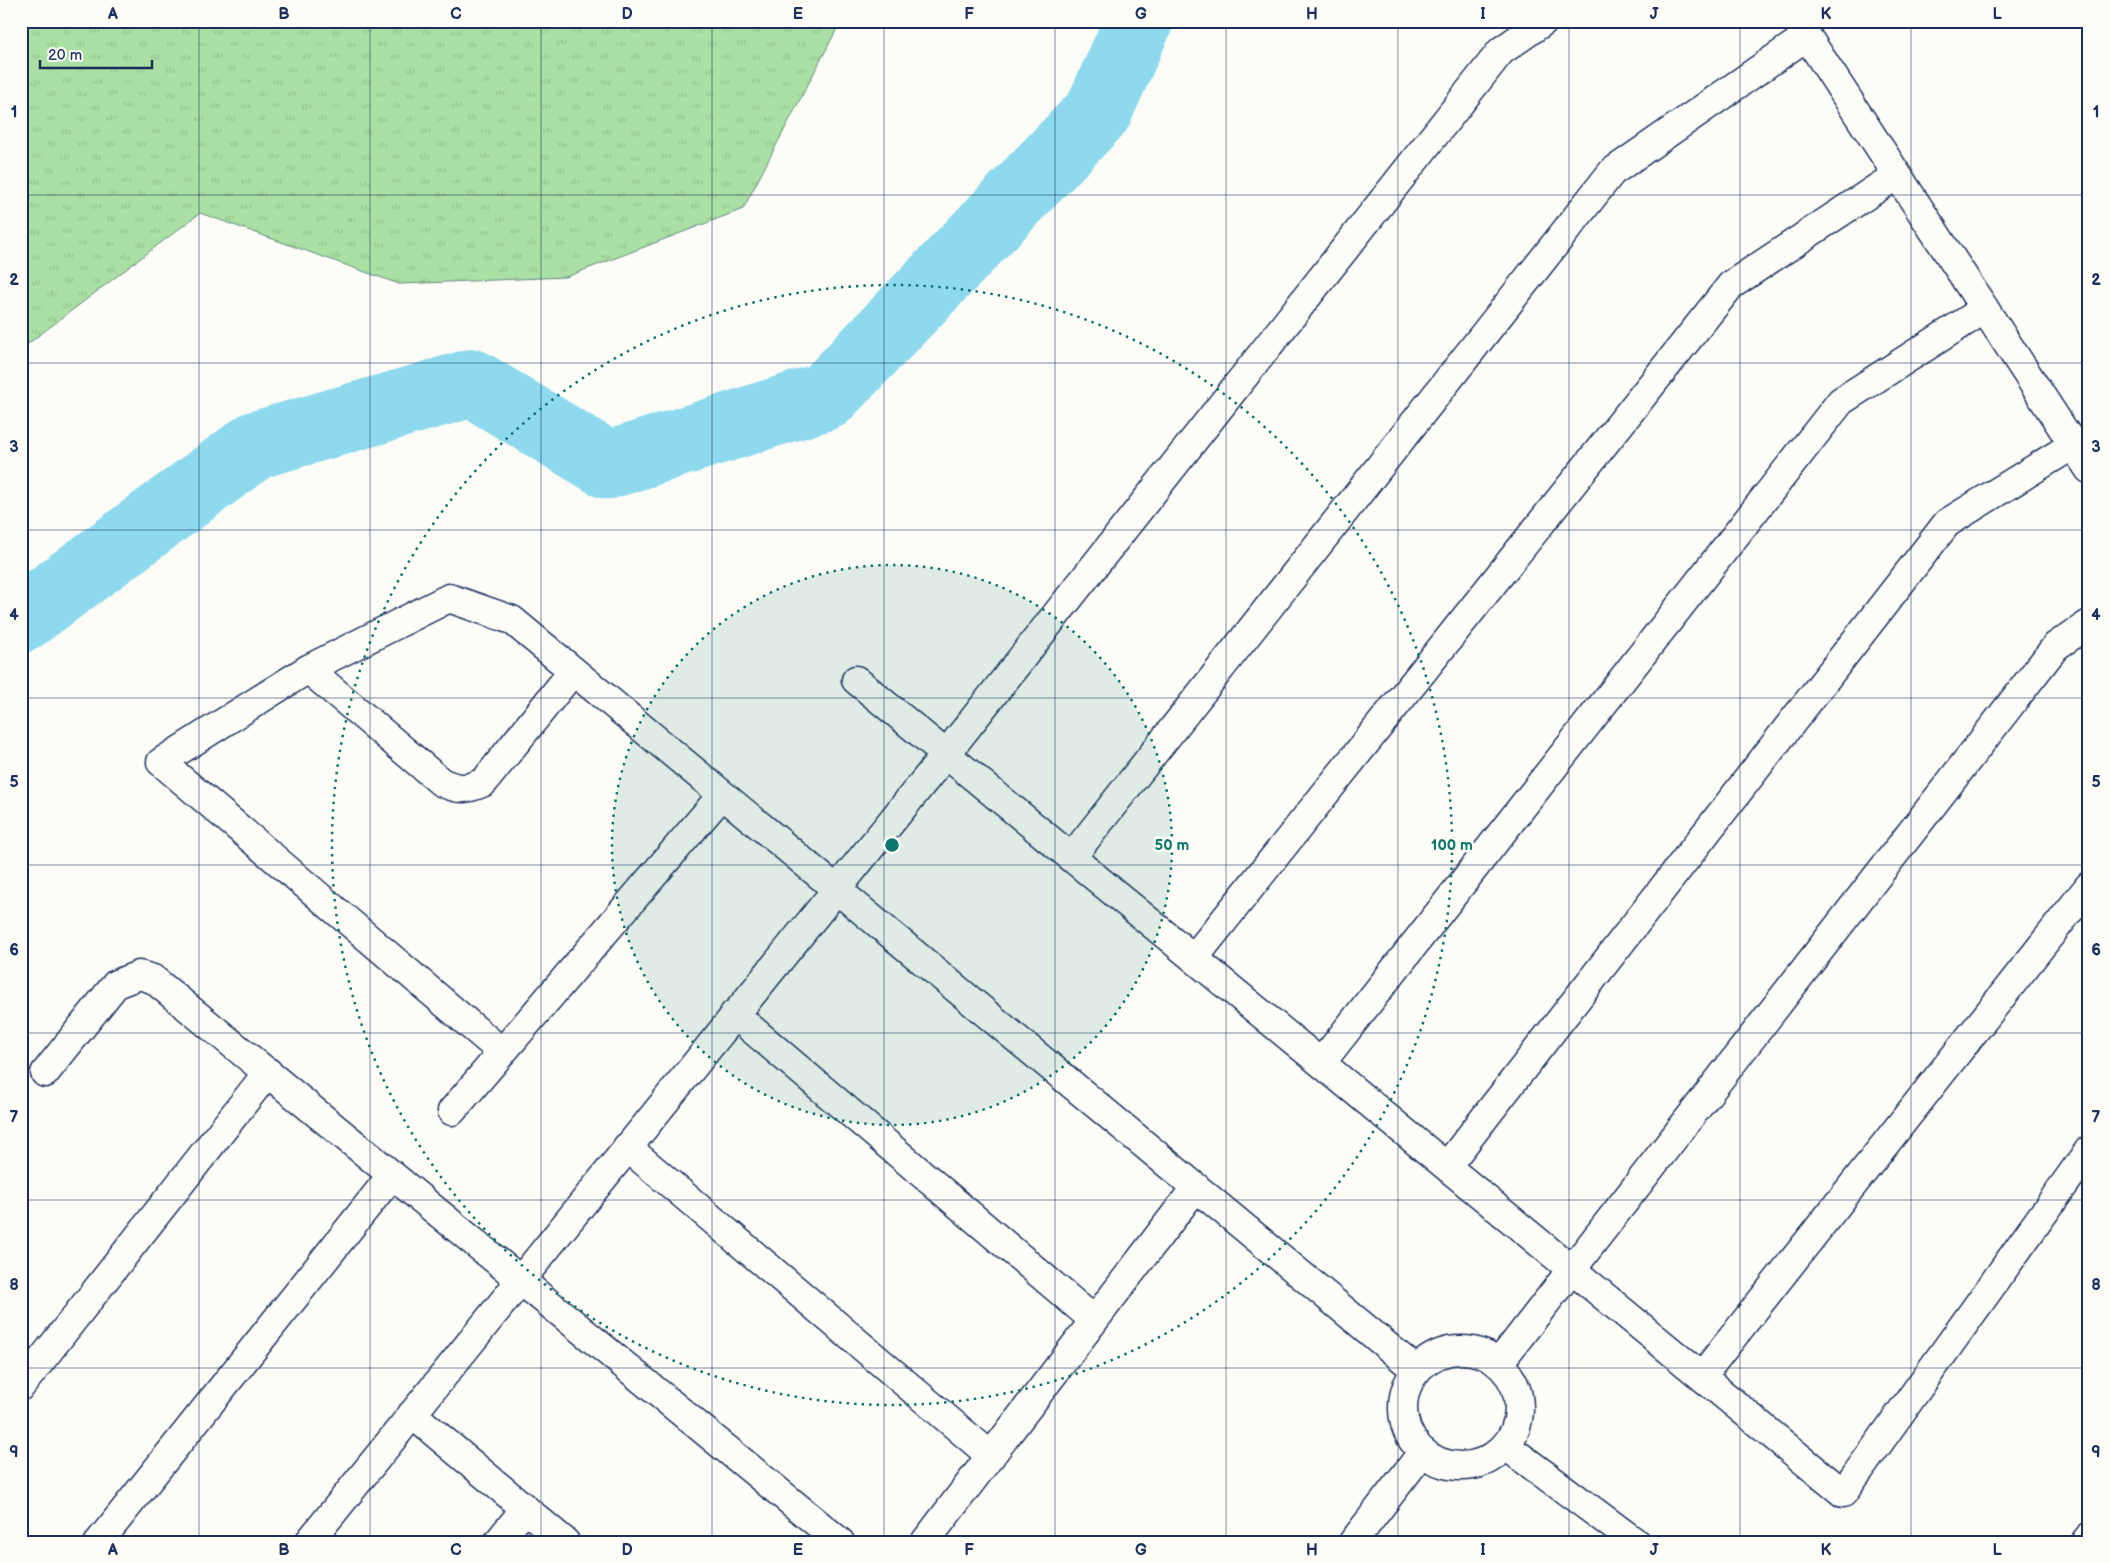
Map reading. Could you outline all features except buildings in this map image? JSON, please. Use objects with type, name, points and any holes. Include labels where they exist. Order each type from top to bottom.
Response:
[{"type":"street","points":[[309,1542],[946,754],[1501,51],[1544,21]]},
{"type":"street","points":[[1071,858],[1612,172],[1802,28],[2089,469]]},
{"type":"street","points":[[1194,958],[1731,284],[1897,175]]},
{"type":"street","points":[[1321,1063],[1841,401],[1985,309]]},
{"type":"street","points":[[1446,1166],[1947,523],[2073,445]]},
{"type":"street","points":[[502,1052],[161,762],[308,668],[449,598],[512,620],[1416,1370]]},
{"type":"street","points":[[1499,1362],[2056,646],[2089,624]]},
{"type":"street","points":[[308,668],[441,782],[455,789],[469,789],[484,782],[573,671]]},
{"type":"street","points":[[856,680],[1843,1493],[2089,1150]]},
{"type":"street","points":[[452,1111],[722,795]]},
{"type":"street","points":[[1702,1376],[2089,886]]},
{"type":"street","points":[[45,1073],[116,984],[138,975],[153,979],[840,1542]]},
{"type":"street","points":[[734,1014],[1094,1320]]},
{"type":"street","points":[[21,1386],[268,1072]]},
{"type":"street","points":[[627,1147],[991,1456]]},
{"type":"street","points":[[99,1542],[392,1175]]},
{"type":"street","points":[[925,1542],[1196,1188]]},
{"type":"street","points":[[1456,1349],[1479,1352],[1499,1362],[1514,1380],[1520,1403],[1517,1426],[1506,1446],[1488,1460],[1466,1467],[1443,1464],[1422,1453],[1408,1435],[1402,1413],[1404,1390],[1416,1370],[1434,1356],[1456,1349]]},
{"type":"street","points":[[412,1414],[565,1542]]},
{"type":"street","points":[[1506,1446],[1636,1542]]},
{"type":"street","points":[[1353,1542],[1422,1453]]},
{"type":"street","points":[[498,1542],[525,1508]]},
{"type":"street","points":[[2085,1542],[2089,1537]]},
{"type":"green space","points":[[21,21],[841,21],[743,209],[566,277],[399,284],[200,213],[21,349]]},
{"type":"waterway","points":[[21,619],[256,445],[472,383],[608,465],[826,396],[1098,112],[1139,21]]}]
